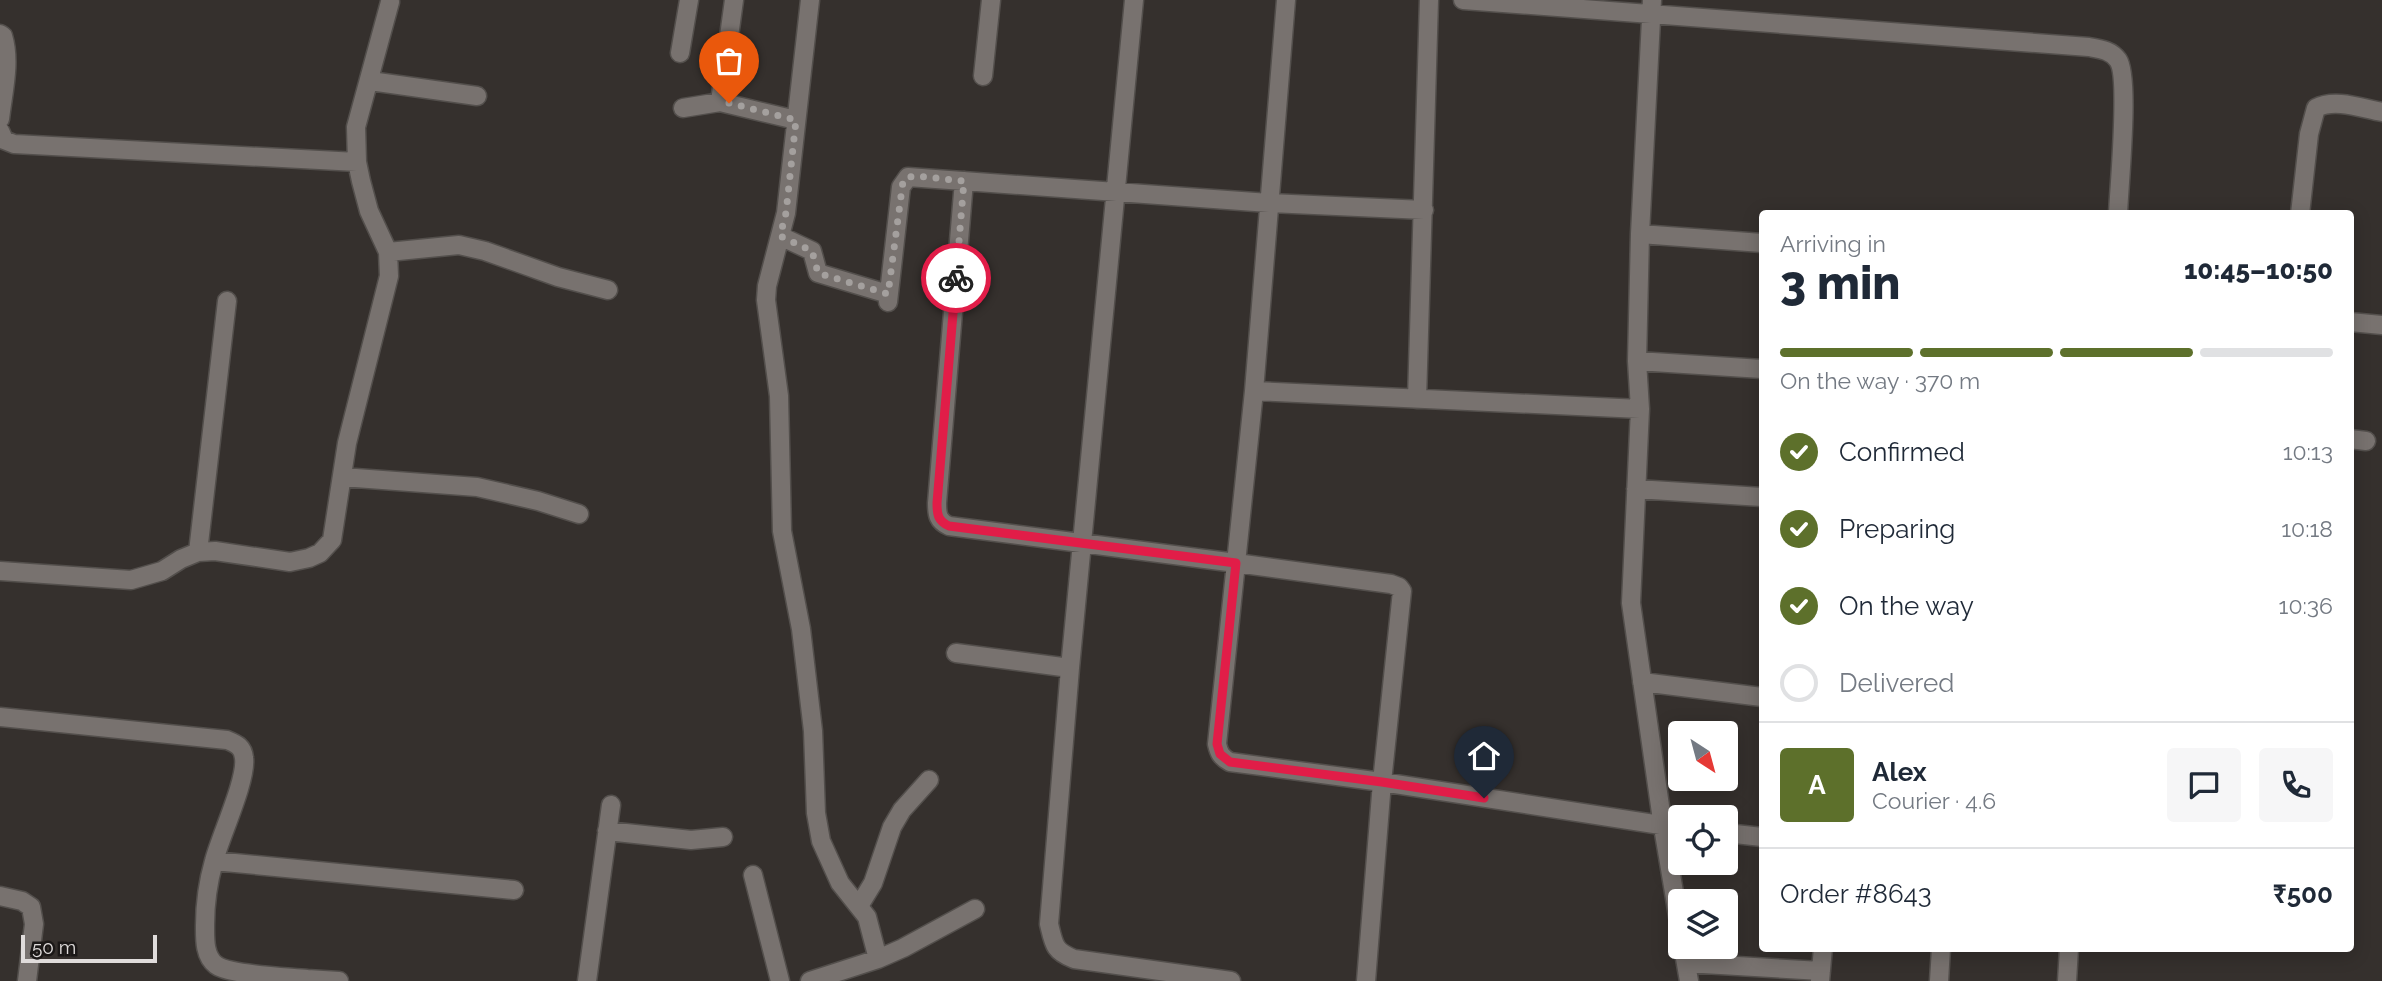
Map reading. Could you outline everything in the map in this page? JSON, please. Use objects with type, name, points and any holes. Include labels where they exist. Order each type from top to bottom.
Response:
[{"type":"street","points":[[680,53],[689,0]]},
{"type":"street","points":[[720,102],[734,0]]},
{"type":"street","points":[[810,0],[786,213],[766,286],[765,300],[779,396],[782,531],[804,655],[813,731],[816,813],[821,841],[840,883],[867,917],[878,958]]},
{"type":"street","points":[[984,76],[991,0]]},
{"type":"street","points":[[1134,0],[1070,668],[1049,924],[1053,943],[1059,953],[1074,959],[1186,978],[1231,981]]},
{"type":"street","points":[[1286,0],[1255,391],[1217,744],[1220,754],[1230,762],[1382,782],[1668,828]]},
{"type":"street","points":[[1417,399],[1429,0]]},
{"type":"street","points":[[1463,0],[1651,6],[2108,50],[2119,61],[2124,85],[2118,210]]},
{"type":"street","points":[[0,571],[131,580],[162,571],[198,552],[215,551],[289,562],[320,553],[332,540],[347,443],[389,276],[388,252],[369,211],[357,162],[356,127],[390,2]]},
{"type":"street","points":[[1651,6],[1640,234],[1637,361],[1640,409],[1631,603],[1642,682],[1668,813]]},
{"type":"street","points":[[0,34],[7,48],[7,64],[0,119]]},
{"type":"street","points":[[370,81],[477,96]]},
{"type":"street","points":[[683,108],[720,102],[796,120]]},
{"type":"street","points":[[2300,210],[2309,134],[2316,108],[2334,103],[2382,112]]},
{"type":"street","points":[[0,131],[4,140],[22,145],[357,162]]},
{"type":"street","points":[[780,236],[812,251],[818,273],[888,298],[903,181],[908,177],[1269,203],[1424,210]]},
{"type":"street","points":[[964,181],[937,503],[937,515],[942,522],[949,526],[1391,584],[1402,591],[1382,782],[1366,981]]},
{"type":"street","points":[[1640,234],[1759,243]]},
{"type":"street","points":[[388,252],[459,245],[608,290]]},
{"type":"street","points":[[198,552],[227,301]]},
{"type":"street","points":[[2354,322],[2382,325]]},
{"type":"street","points":[[1637,361],[1759,369]]},
{"type":"street","points":[[1255,391],[1640,409]]},
{"type":"street","points":[[342,477],[477,487],[579,514]]},
{"type":"street","points":[[1636,489],[1759,497]]},
{"type":"street","points":[[956,653],[1070,668]]},
{"type":"street","points":[[1642,682],[1759,698]]},
{"type":"street","points":[[0,717],[228,740],[237,744],[245,761],[214,861],[205,909],[207,952],[216,965],[230,971],[339,981]]},
{"type":"street","points":[[859,906],[873,883],[892,827],[902,810],[929,780]]},
{"type":"street","points":[[587,981],[611,805]]},
{"type":"street","points":[[607,831],[691,840],[723,837]]},
{"type":"street","points":[[1738,834],[1759,837]]},
{"type":"street","points":[[214,861],[514,890]]},
{"type":"street","points":[[753,875],[780,981]]},
{"type":"street","points":[[0,896],[22,901],[32,907],[34,924],[27,981]]},
{"type":"street","points":[[810,981],[903,948],[975,909]]},
{"type":"street","points":[[1710,959],[1821,976],[1823,952]]},
{"type":"street","points":[[1939,981],[1941,952]]},
{"type":"street","points":[[2067,981],[2069,952]]},
{"type":"street","points":[[1685,959],[1689,981]]},
{"type":"way so far","points":[[729,103],[796,120],[786,213],[780,236],[812,251],[818,273],[888,294],[903,181],[916,176],[964,181],[956,278]]},
{"type":"route","points":[[956,278],[937,503],[937,515],[942,522],[949,526],[1236,563],[1217,744],[1224,758],[1230,762],[1484,798]]}]
